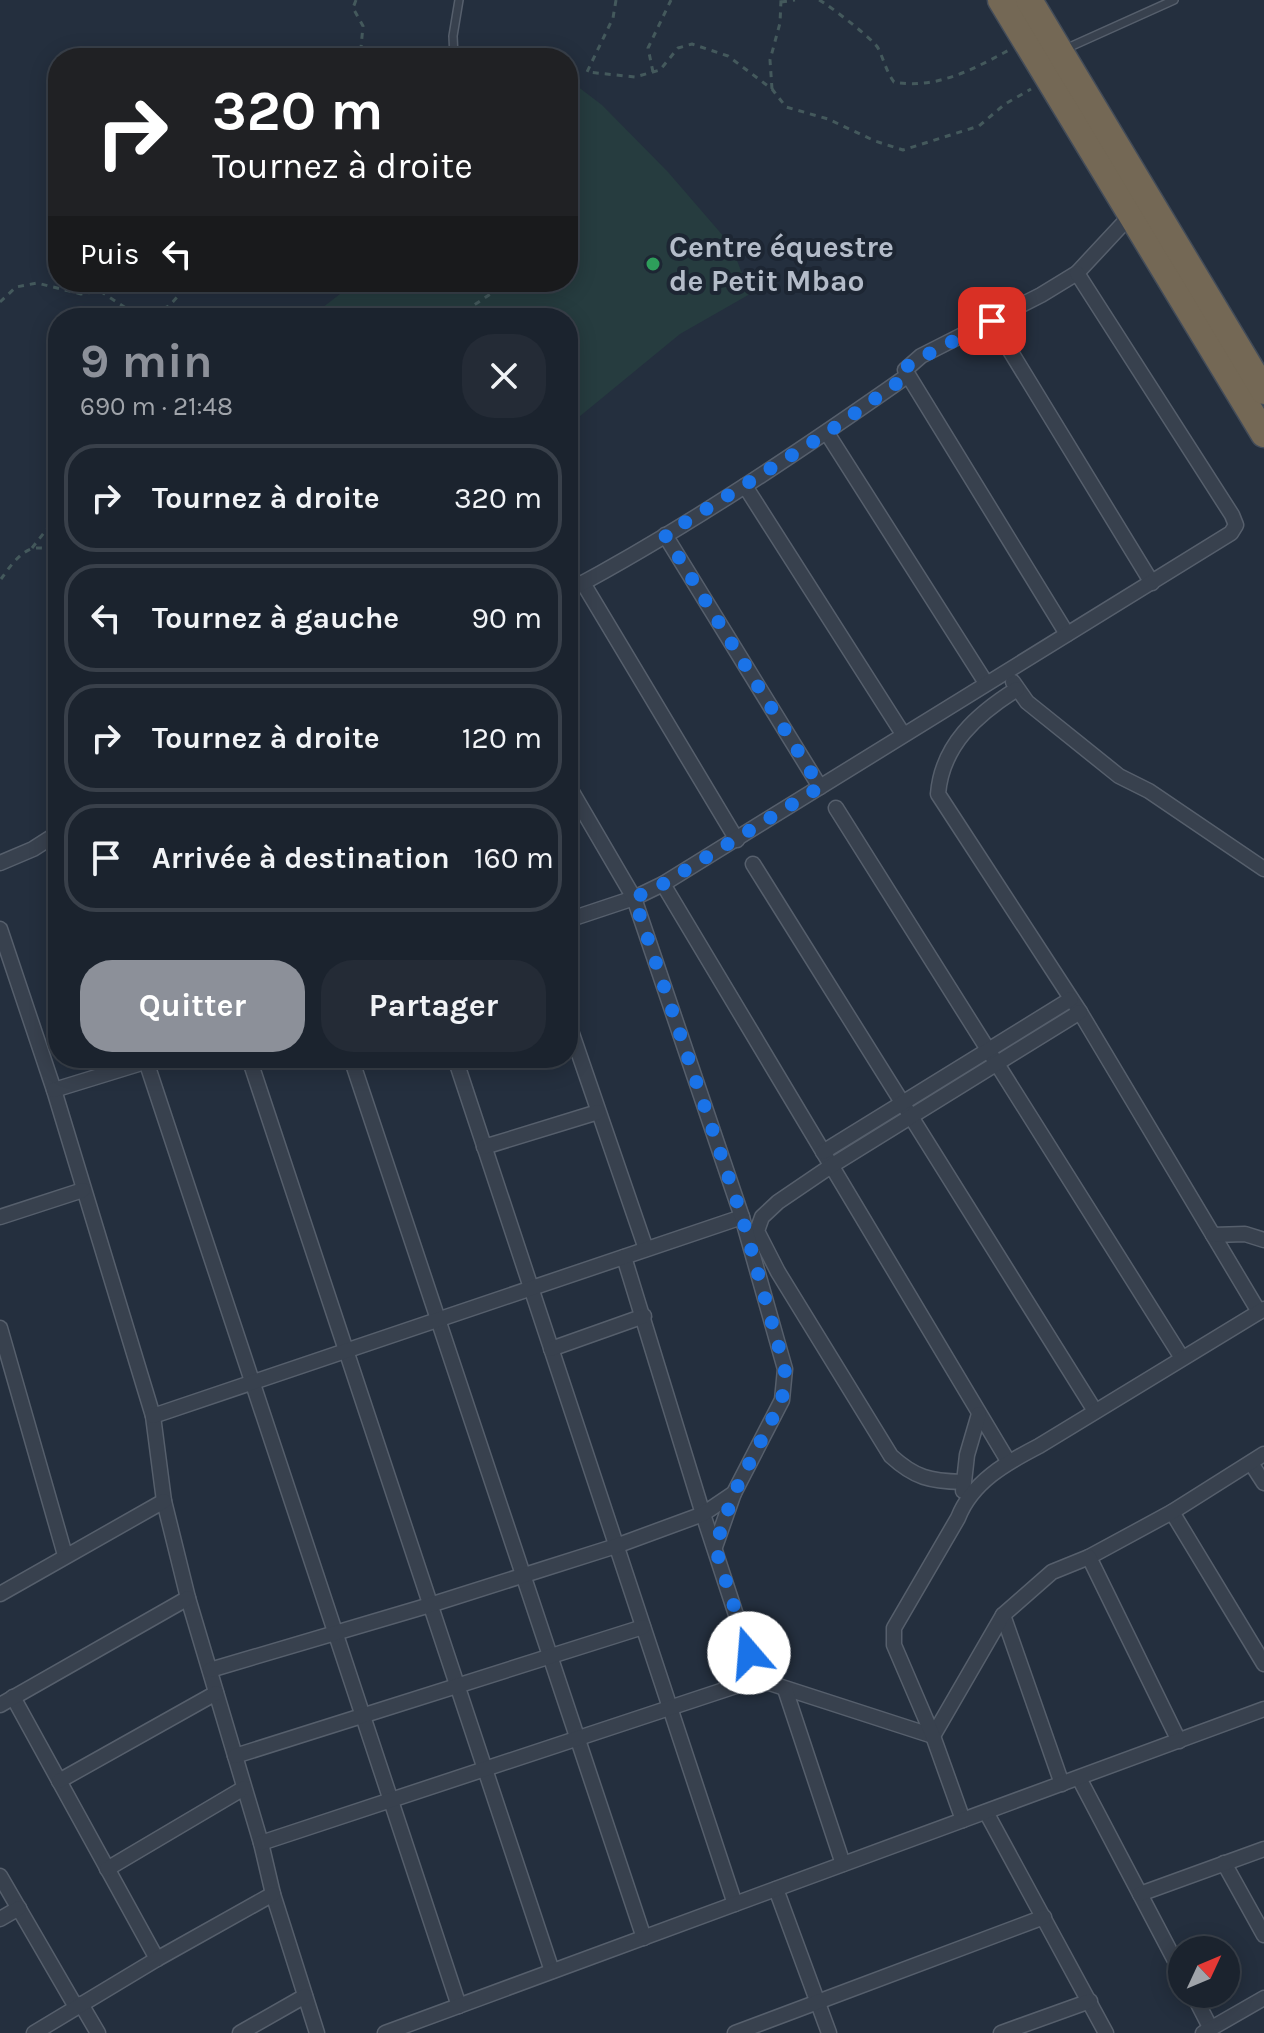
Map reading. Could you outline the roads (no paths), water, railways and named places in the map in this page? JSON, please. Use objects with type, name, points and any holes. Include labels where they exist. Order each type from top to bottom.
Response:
[{"type":"highway","points":[[1001,0],[1264,434]]},
{"type":"highway","points":[[1029,0],[1264,391]]},
{"type":"street","points":[[1067,634],[905,370],[921,356],[992,321],[1077,273],[1131,215]]},
{"type":"street","points":[[578,917],[634,898],[663,884],[1231,533],[1236,525],[1232,515],[1077,273]]},
{"type":"street","points":[[992,321],[1152,583]]},
{"type":"street","points":[[578,586],[745,486],[907,376]]},
{"type":"street","points":[[827,433],[986,683]]},
{"type":"street","points":[[745,486],[903,734]]},
{"type":"street","points":[[665,535],[820,787]]},
{"type":"street","points":[[583,583],[737,840]]},
{"type":"street","points":[[1007,671],[1017,689],[1040,714],[1119,776],[1149,791],[1264,869]]},
{"type":"street","points":[[963,1820],[933,1736],[894,1645],[894,1628],[964,1503],[979,1485],[1008,1461],[1261,1310],[1080,1012],[938,794],[939,780],[955,743],[987,707],[1017,689]]},
{"type":"street","points":[[578,802],[634,898],[742,1217],[785,1369],[782,1400],[734,1493],[715,1547]]},
{"type":"street","points":[[836,808],[1182,1358]]},
{"type":"street","points":[[0,863],[48,839]]},
{"type":"street","points":[[753,864],[1095,1411]]},
{"type":"street","points":[[663,884],[1008,1461]]},
{"type":"street","points":[[0,929],[54,1090],[153,1416],[164,1501],[188,1598],[261,1843],[273,1894],[317,2033]]},
{"type":"street","points":[[993,1057],[1071,999]]},
{"type":"street","points":[[962,1482],[933,1481],[908,1472],[891,1456],[763,1246],[757,1231],[762,1217],[778,1202],[907,1110],[993,1057],[1080,1012]]},
{"type":"street","points":[[578,1052],[646,1249]]},
{"type":"street","points":[[54,1090],[122,1068]]},
{"type":"street","points":[[153,1068],[361,1716],[459,2006]]},
{"type":"street","points":[[252,1068],[552,1971]]},
{"type":"street","points":[[354,1068],[644,1938]]},
{"type":"street","points":[[458,1068],[735,1904]]},
{"type":"street","points":[[823,1152],[907,1110]]},
{"type":"street","points":[[484,1147],[598,1112]]},
{"type":"street","points":[[0,1217],[83,1190]]},
{"type":"street","points":[[153,1416],[742,1217]]},
{"type":"street","points":[[1213,1235],[1245,1234],[1264,1240]]},
{"type":"street","points":[[624,1257],[757,1679]]},
{"type":"street","points":[[551,1349],[644,1316]]},
{"type":"street","points":[[0,1328],[65,1555]]},
{"type":"street","points":[[964,1503],[962,1482],[979,1414]]},
{"type":"street","points":[[933,1736],[1003,1615],[1052,1572],[1089,1557],[1172,1512],[1264,1454]]},
{"type":"street","points":[[1251,1463],[1264,1483]]},
{"type":"street","points":[[210,1670],[336,1635],[616,1546],[703,1514],[734,1493]]},
{"type":"street","points":[[2,1590],[164,1501]]},
{"type":"street","points":[[1172,1512],[1264,1664]]},
{"type":"street","points":[[1089,1557],[1179,1741]]},
{"type":"street","points":[[157,1959],[59,1781],[6,1701],[188,1598]]},
{"type":"street","points":[[1003,1615],[1062,1784]]},
{"type":"street","points":[[235,1756],[643,1627]]},
{"type":"street","points":[[261,1843],[757,1679],[933,1736]]},
{"type":"street","points":[[785,1689],[843,1864]]},
{"type":"street","points":[[59,1781],[216,1693]]},
{"type":"street","points":[[385,2033],[1264,1709]]},
{"type":"street","points":[[1079,1778],[1168,1947]]},
{"type":"street","points":[[107,1869],[244,1788]]},
{"type":"street","points":[[986,1812],[1106,2033]]},
{"type":"street","points":[[1140,1894],[1264,1849]]},
{"type":"street","points":[[1224,1863],[1264,1935]]},
{"type":"street","points":[[0,1876],[98,2033]]},
{"type":"street","points":[[776,1889],[829,2033]]},
{"type":"street","points":[[34,2033],[273,1894]]},
{"type":"street","points":[[0,1919],[19,1908]]},
{"type":"street","points":[[735,2033],[1044,1917]]},
{"type":"street","points":[[240,2033],[305,1996]]},
{"type":"street","points":[[1198,2008],[1207,2031],[1264,1998]]},
{"type":"street","points":[[1001,2033],[1090,2001]]},
{"type":"lane","points":[[454,48],[459,0]]},
{"type":"lane","points":[[1060,51],[1174,0]]},
{"type":"place","name":"Centre équestre de Petit Mbao","points":[[653,264]]}]
